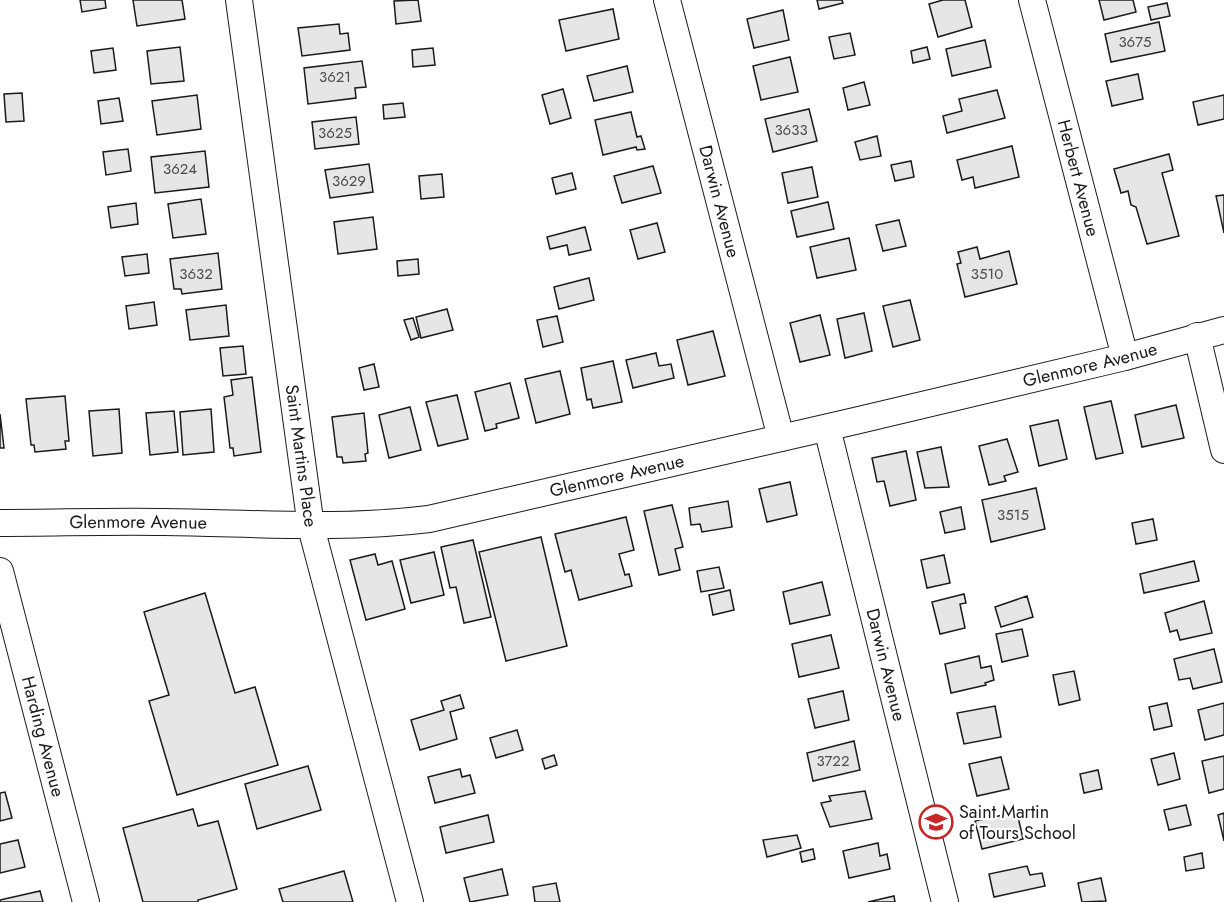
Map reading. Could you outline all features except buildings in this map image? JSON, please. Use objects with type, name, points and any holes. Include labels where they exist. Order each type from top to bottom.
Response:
[{"type":"street","name":"Saint Martins Place","points":[[239,0],[312,527],[410,902]]},
{"type":"street","name":"Darwin Avenue","points":[[667,0],[781,438]]},
{"type":"street","name":"Herbert Avenue","points":[[1032,0],[1125,357]]},
{"type":"street","name":"Glenmore Avenue","points":[[0,524],[164,522],[312,527],[381,525],[429,519],[827,428],[1125,357],[1224,330]]},
{"type":"street","points":[[1197,336],[1224,450]]},
{"type":"street","name":"Darwin Avenue","points":[[827,428],[945,902]]},
{"type":"street","name":"Harding Avenue","points":[[0,571],[86,902]]},
{"type":"place","name":"Saint Martin of Tours School","points":[[936,822]]}]
